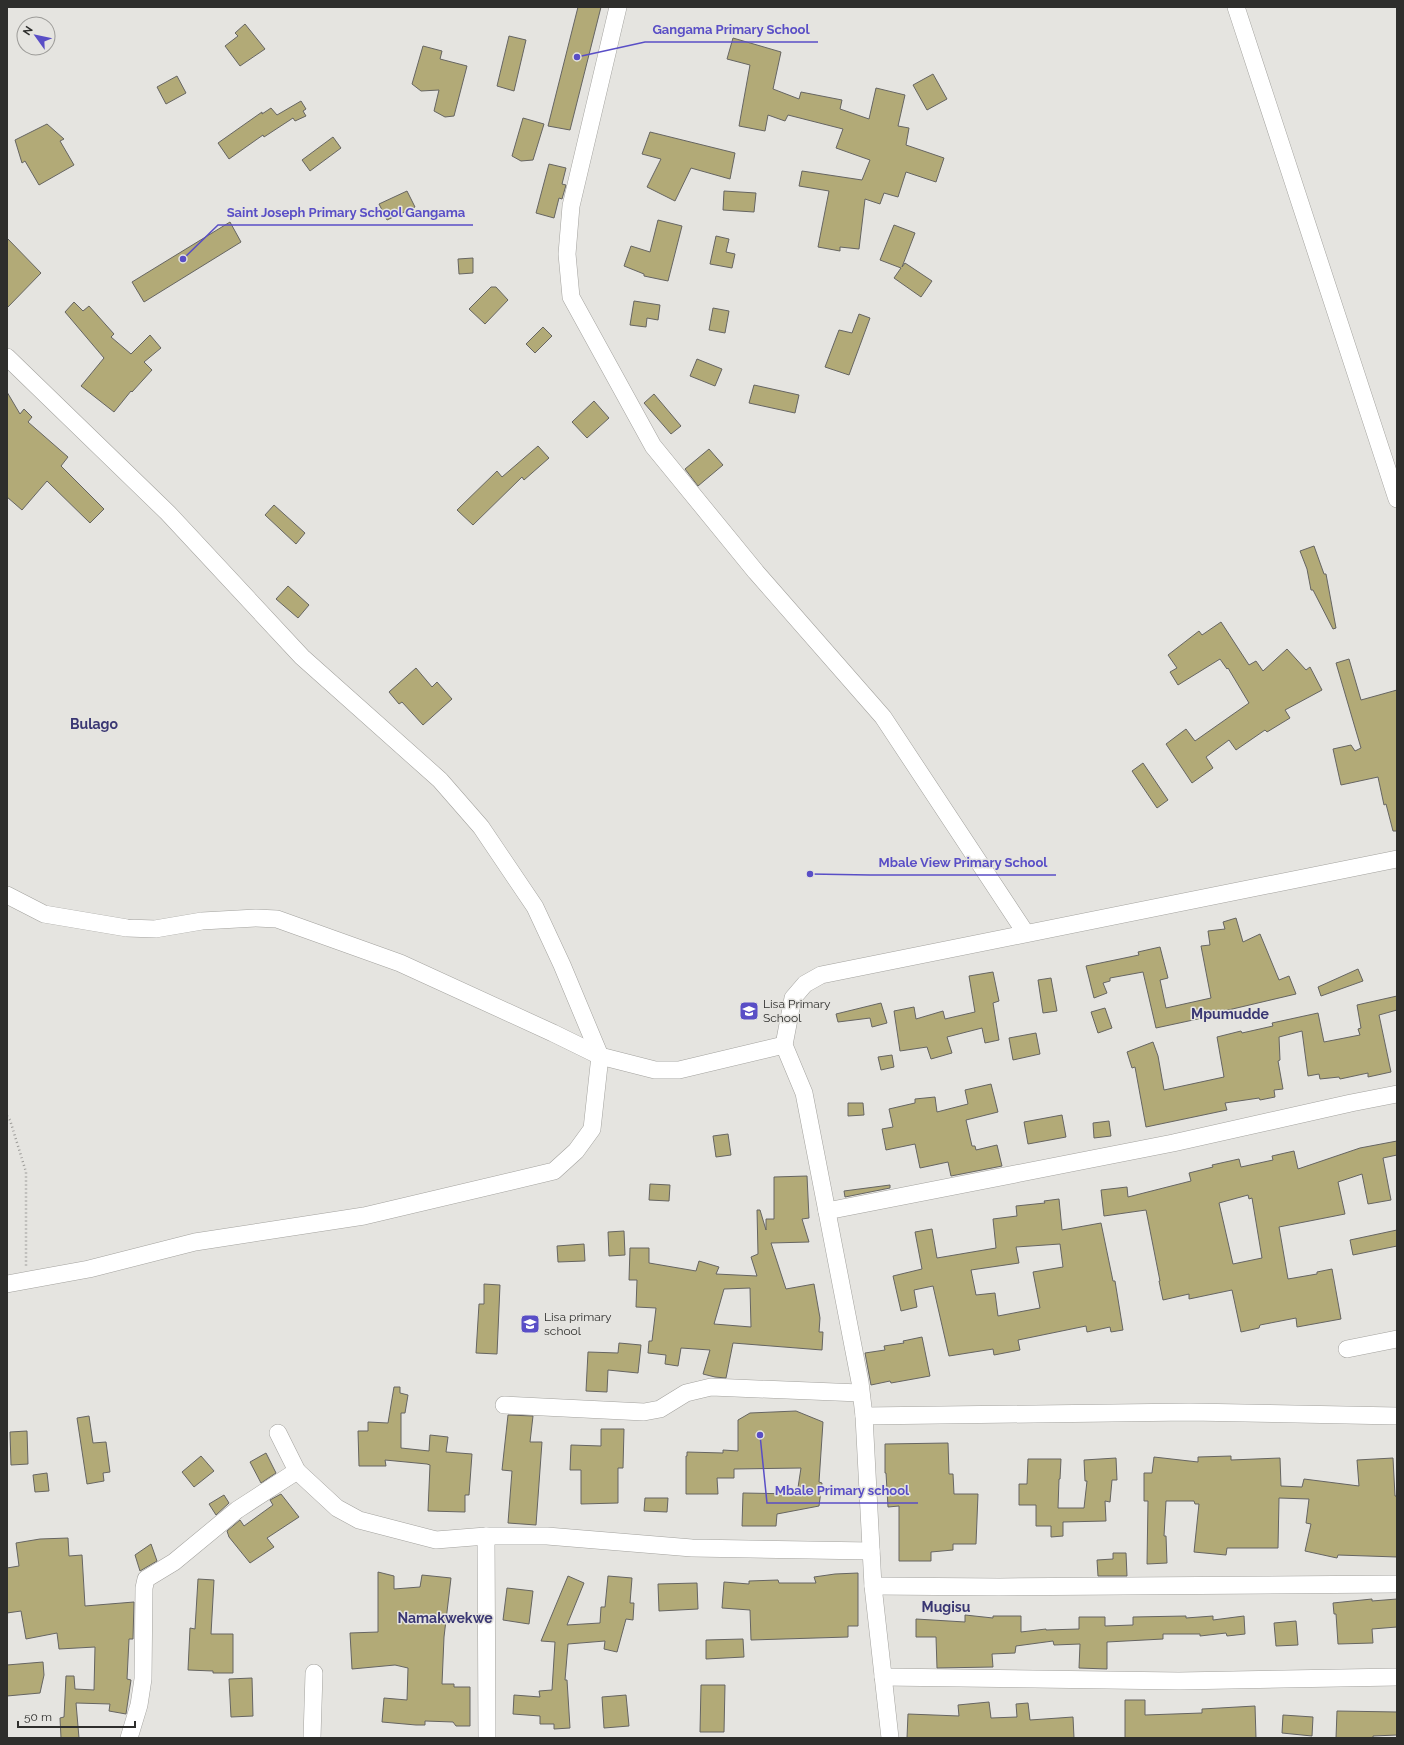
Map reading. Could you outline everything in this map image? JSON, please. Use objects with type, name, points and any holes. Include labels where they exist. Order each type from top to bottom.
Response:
[{"type":"street","points":[[618,7],[571,206],[567,254],[572,297],[653,446],[756,572],[883,717],[1025,932]]},
{"type":"street","points":[[1236,7],[1397,499]]},
{"type":"street","points":[[7,356],[168,513],[302,657],[440,780],[480,827],[535,907],[562,965],[600,1056],[592,1129],[576,1151],[554,1171],[364,1216],[195,1242],[89,1269],[7,1284]]},
{"type":"street","points":[[890,1738],[873,1586],[864,1416],[860,1393],[860,1382],[804,1093],[784,1045],[793,998],[805,984],[821,975],[1025,932],[1397,859]]},
{"type":"street","points":[[7,896],[44,914],[127,928],[155,929],[202,921],[256,918],[277,919],[400,963],[600,1056],[655,1070],[680,1070],[784,1045]]},
{"type":"street","points":[[827,1212],[1173,1143],[1397,1094]]},
{"type":"street","points":[[1347,1349],[1397,1339]]},
{"type":"street","points":[[504,1405],[644,1412],[660,1409],[686,1393],[710,1387],[860,1393]]},
{"type":"street","points":[[864,1416],[1190,1412],[1397,1416]]},
{"type":"street","points":[[278,1433],[298,1471],[337,1508],[358,1520],[436,1540],[486,1536],[547,1536],[692,1548],[871,1551]]},
{"type":"street","points":[[129,1738],[139,1705],[143,1679],[144,1588],[146,1579],[174,1562],[237,1510],[298,1471]]},
{"type":"street","points":[[486,1536],[487,1738]]},
{"type":"street","points":[[873,1586],[998,1587],[1397,1584]]},
{"type":"street","points":[[312,1738],[314,1673]]},
{"type":"street","points":[[883,1677],[1179,1681],[1397,1677]]},
{"type":"path","points":[[7,1116],[10,1120],[26,1172],[26,1281]]},
{"type":"building","points":[[578,7],[601,7],[570,130],[548,126]]},
{"type":"building","points":[[245,24],[265,49],[240,66],[225,46],[238,36],[235,33]]},
{"type":"building","points":[[509,36],[526,40],[514,91],[497,86]]},
{"type":"building","points":[[733,38],[781,52],[773,89],[799,99],[801,92],[842,100],[840,109],[869,119],[876,88],[905,95],[898,126],[909,128],[906,145],[944,158],[936,182],[906,172],[898,197],[884,193],[880,204],[865,199],[859,249],[840,247],[840,251],[818,247],[829,191],[799,186],[802,171],[862,180],[870,160],[836,148],[843,129],[788,115],[785,121],[768,115],[765,131],[739,126],[750,65],[727,59]]},
{"type":"building","points":[[423,46],[442,51],[440,59],[467,66],[454,116],[445,117],[434,111],[439,90],[421,91],[412,84]]},
{"type":"building","points":[[933,74],[947,99],[927,110],[913,85]]},
{"type":"building","points":[[177,76],[186,93],[166,104],[157,87]]},
{"type":"building","points":[[301,101],[306,109],[303,111],[306,116],[295,121],[293,118],[264,137],[263,135],[229,159],[218,143],[262,112],[262,114],[271,108],[277,115]]},
{"type":"building","points":[[523,118],[544,124],[533,160],[521,161],[512,156]]},
{"type":"building","points":[[47,124],[64,139],[60,141],[74,165],[39,185],[25,161],[22,163],[15,140]]},
{"type":"building","points":[[650,132],[735,153],[730,179],[691,168],[675,201],[647,187],[661,159],[642,154]]},
{"type":"building","points":[[333,137],[341,148],[310,171],[302,160]]},
{"type":"building","points":[[549,164],[566,168],[562,184],[566,185],[562,199],[559,198],[554,218],[536,213]]},
{"type":"building","points":[[407,191],[415,207],[387,220],[379,204]]},
{"type":"building","points":[[724,191],[756,193],[754,212],[723,210]]},
{"type":"building","points":[[658,220],[682,226],[668,281],[644,276],[644,274],[624,266],[631,246],[650,252]]},
{"type":"building","points":[[230,222],[241,242],[144,302],[132,282]]},
{"type":"building","points":[[894,225],[915,233],[902,267],[905,263],[932,281],[921,297],[894,278],[901,268],[880,260]]},
{"type":"building","points":[[716,236],[729,239],[726,252],[735,254],[732,268],[710,264]]},
{"type":"building","points":[[7,238],[41,273],[7,308]]},
{"type":"building","points":[[473,258],[473,273],[459,274],[458,259]]},
{"type":"building","points":[[491,287],[496,287],[508,300],[485,324],[469,309]]},
{"type":"building","points":[[634,301],[660,305],[658,320],[647,318],[646,327],[630,325]]},
{"type":"building","points":[[74,302],[83,311],[89,306],[114,334],[111,337],[131,354],[150,335],[161,348],[144,362],[152,370],[132,392],[131,391],[114,412],[81,386],[104,358],[65,312]]},
{"type":"building","points":[[713,308],[729,311],[725,333],[709,330]]},
{"type":"building","points":[[859,314],[870,318],[849,375],[825,367],[839,330],[852,333]]},
{"type":"building","points":[[543,327],[552,336],[535,353],[526,344]]},
{"type":"building","points":[[697,359],[722,369],[715,386],[690,376]]},
{"type":"building","points":[[754,385],[799,395],[795,413],[749,403]]},
{"type":"building","points":[[7,392],[20,414],[24,409],[32,417],[28,422],[68,457],[61,466],[104,509],[90,523],[47,481],[22,510],[7,497]]},
{"type":"building","points":[[654,394],[681,426],[671,434],[644,403]]},
{"type":"building","points":[[594,401],[609,418],[587,438],[572,422]]},
{"type":"building","points":[[538,446],[549,458],[524,480],[522,477],[473,525],[457,510],[497,471],[502,477]]},
{"type":"building","points":[[709,449],[723,465],[698,486],[685,469]]},
{"type":"building","points":[[274,505],[305,533],[296,544],[265,515]]},
{"type":"building","points":[[1314,546],[1324,574],[1326,574],[1336,628],[1333,629],[1313,590],[1311,590],[1307,569],[1300,551]]},
{"type":"building","points":[[288,586],[309,605],[298,618],[276,599]]},
{"type":"building","points":[[1221,622],[1249,665],[1256,661],[1263,671],[1287,649],[1306,670],[1310,667],[1322,690],[1285,710],[1290,718],[1267,732],[1265,730],[1236,750],[1229,740],[1206,757],[1213,768],[1192,783],[1166,744],[1186,729],[1195,741],[1249,703],[1228,668],[1227,669],[1220,659],[1178,685],[1170,672],[1177,668],[1168,655],[1199,631],[1202,635]]},
{"type":"building","points":[[1349,659],[1361,700],[1397,690],[1397,831],[1393,831],[1386,804],[1384,805],[1378,777],[1341,785],[1333,749],[1351,745],[1355,751],[1361,748],[1336,663]]},
{"type":"building","points":[[416,668],[432,687],[437,682],[452,699],[423,725],[402,702],[399,704],[389,692]]},
{"type":"building","points":[[1143,763],[1168,800],[1157,808],[1132,771]]},
{"type":"building","points":[[1236,918],[1243,942],[1260,934],[1279,980],[1289,976],[1296,994],[1207,1015],[1207,1017],[1156,1028],[1143,972],[1110,978],[1110,981],[1103,983],[1107,993],[1094,998],[1086,966],[1139,955],[1138,952],[1160,947],[1168,978],[1160,980],[1166,1008],[1211,998],[1201,946],[1210,945],[1208,931],[1225,929],[1223,922]]},
{"type":"building","points":[[1358,969],[1363,981],[1321,996],[1318,987]]},
{"type":"building","points":[[993,972],[999,1001],[993,1003],[999,1040],[985,1043],[982,1028],[947,1037],[952,1053],[931,1059],[927,1047],[900,1051],[894,1011],[914,1007],[916,1019],[943,1011],[945,1019],[975,1012],[969,976]]},
{"type":"building","points":[[1051,978],[1057,1011],[1043,1013],[1038,980]]},
{"type":"building","points":[[1397,996],[1397,1010],[1379,1015],[1391,1072],[1368,1077],[1368,1073],[1340,1079],[1339,1077],[1320,1079],[1319,1074],[1308,1076],[1302,1031],[1279,1037],[1280,1060],[1278,1061],[1283,1089],[1274,1090],[1275,1097],[1225,1103],[1227,1110],[1146,1127],[1135,1067],[1132,1068],[1127,1052],[1153,1042],[1158,1056],[1164,1090],[1224,1077],[1217,1037],[1241,1031],[1242,1033],[1273,1026],[1272,1023],[1318,1013],[1324,1042],[1360,1035],[1358,1029],[1361,1028],[1357,1005]]},
{"type":"building","points":[[881,1003],[887,1023],[872,1027],[870,1018],[838,1022],[836,1014]]},
{"type":"building","points":[[1105,1008],[1112,1028],[1098,1033],[1091,1012]]},
{"type":"building","points":[[1036,1033],[1040,1054],[1013,1060],[1009,1038]]},
{"type":"building","points":[[892,1055],[894,1067],[881,1070],[878,1057]]},
{"type":"building","points":[[991,1084],[998,1112],[966,1120],[972,1146],[975,1146],[976,1150],[997,1145],[1002,1166],[951,1176],[948,1162],[920,1168],[915,1144],[886,1150],[882,1129],[893,1127],[889,1109],[915,1103],[915,1099],[935,1097],[937,1112],[968,1104],[965,1090]]},
{"type":"building","points":[[848,1103],[863,1103],[864,1115],[848,1116]]},
{"type":"building","points":[[1062,1115],[1066,1137],[1028,1144],[1024,1122]]},
{"type":"building","points":[[1109,1121],[1111,1136],[1094,1138],[1093,1123]]},
{"type":"building","points":[[728,1134],[731,1155],[716,1157],[713,1136]]},
{"type":"building","points":[[1397,1141],[1397,1155],[1383,1158],[1391,1200],[1368,1204],[1362,1174],[1338,1182],[1345,1214],[1279,1227],[1288,1279],[1317,1274],[1317,1272],[1332,1269],[1341,1319],[1297,1327],[1296,1318],[1260,1325],[1259,1328],[1241,1332],[1232,1290],[1189,1299],[1189,1294],[1163,1300],[1146,1210],[1104,1216],[1101,1190],[1127,1187],[1128,1197],[1191,1181],[1189,1173],[1213,1167],[1212,1165],[1239,1159],[1241,1167],[1273,1160],[1272,1156],[1294,1151],[1298,1169],[1360,1148]],"holes":[[[1248,1195],[1249,1199],[1252,1198],[1262,1258],[1233,1264],[1219,1203]]]},
{"type":"building","points":[[807,1176],[809,1218],[802,1219],[809,1242],[771,1243],[786,1289],[814,1284],[820,1318],[819,1332],[823,1332],[822,1350],[733,1343],[726,1378],[703,1374],[710,1350],[681,1348],[678,1366],[665,1364],[666,1355],[648,1353],[649,1341],[652,1341],[656,1308],[636,1307],[637,1280],[629,1280],[630,1248],[649,1248],[649,1263],[696,1271],[699,1261],[719,1267],[716,1274],[757,1276],[751,1257],[758,1254],[757,1210],[760,1210],[766,1230],[766,1219],[774,1219],[774,1177]],"holes":[[[750,1288],[751,1327],[714,1324],[724,1289]]]},
{"type":"building","points":[[650,1184],[670,1185],[669,1201],[649,1200]]},
{"type":"building","points":[[890,1185],[890,1188],[845,1197],[844,1191]]},
{"type":"building","points":[[1059,1199],[1062,1230],[1101,1223],[1113,1281],[1115,1281],[1123,1330],[1111,1332],[1110,1327],[1087,1332],[1086,1326],[1018,1340],[1020,1350],[994,1355],[993,1349],[949,1356],[933,1286],[914,1290],[917,1307],[901,1311],[893,1276],[922,1269],[915,1232],[932,1229],[937,1258],[996,1248],[993,1219],[1017,1216],[1016,1206],[1045,1203],[1044,1201]],"holes":[[[1060,1244],[1063,1267],[1033,1272],[1040,1308],[998,1316],[995,1293],[976,1295],[971,1270],[1019,1263],[1016,1247]]]},
{"type":"building","points":[[1397,1230],[1397,1246],[1353,1255],[1350,1240]]},
{"type":"building","points":[[624,1231],[625,1255],[609,1256],[608,1232]]},
{"type":"building","points":[[584,1244],[585,1261],[558,1262],[557,1246]]},
{"type":"building","points":[[484,1284],[500,1285],[497,1354],[476,1353],[479,1304],[484,1304]]},
{"type":"building","points":[[922,1337],[930,1376],[871,1385],[865,1353],[885,1350],[884,1346],[904,1343],[903,1341]]},
{"type":"building","points":[[619,1343],[641,1345],[638,1373],[608,1370],[607,1392],[586,1391],[588,1352],[618,1353]]},
{"type":"building","points":[[394,1387],[400,1387],[400,1393],[408,1395],[405,1413],[401,1413],[401,1448],[429,1451],[430,1435],[448,1437],[446,1452],[472,1454],[469,1495],[465,1495],[465,1512],[428,1511],[430,1465],[385,1460],[386,1466],[359,1466],[358,1431],[368,1431],[368,1422],[388,1423]]},
{"type":"building","points":[[796,1411],[823,1422],[819,1482],[822,1483],[819,1506],[777,1514],[776,1526],[742,1526],[743,1493],[797,1494],[801,1468],[734,1469],[734,1478],[717,1478],[718,1494],[686,1494],[687,1452],[723,1453],[723,1450],[738,1451],[738,1420],[750,1413]]},
{"type":"building","points":[[508,1415],[533,1416],[530,1442],[542,1442],[536,1525],[508,1523],[512,1471],[502,1470]]},
{"type":"building","points":[[89,1416],[93,1443],[106,1442],[110,1472],[103,1473],[104,1481],[87,1484],[77,1418]]},
{"type":"building","points":[[601,1429],[624,1429],[623,1468],[618,1468],[618,1503],[581,1504],[581,1470],[570,1470],[571,1445],[601,1446]]},
{"type":"building","points":[[27,1431],[28,1464],[11,1465],[10,1432]]},
{"type":"building","points":[[948,1443],[949,1474],[953,1474],[954,1494],[978,1494],[976,1544],[953,1544],[953,1550],[931,1552],[931,1561],[899,1561],[899,1506],[888,1507],[885,1473],[885,1444]]},
{"type":"building","points":[[266,1453],[276,1473],[261,1483],[250,1462]]},
{"type":"building","points":[[201,1456],[214,1471],[194,1487],[182,1472]]},
{"type":"building","points":[[1231,1456],[1231,1460],[1280,1458],[1281,1486],[1302,1487],[1304,1479],[1359,1486],[1357,1460],[1393,1458],[1395,1496],[1397,1496],[1397,1557],[1338,1555],[1337,1558],[1305,1551],[1311,1524],[1306,1523],[1309,1499],[1279,1498],[1278,1548],[1227,1548],[1226,1555],[1194,1552],[1199,1504],[1195,1504],[1194,1501],[1166,1501],[1164,1536],[1166,1536],[1167,1563],[1147,1564],[1148,1501],[1144,1501],[1144,1473],[1152,1473],[1154,1457],[1198,1462],[1198,1457]]},
{"type":"building","points":[[1116,1458],[1117,1480],[1112,1480],[1110,1502],[1105,1501],[1106,1521],[1063,1522],[1063,1536],[1051,1537],[1051,1526],[1036,1526],[1036,1505],[1019,1505],[1019,1484],[1027,1484],[1028,1459],[1061,1459],[1058,1508],[1084,1508],[1087,1481],[1085,1481],[1084,1460]]},
{"type":"building","points":[[47,1473],[49,1491],[35,1492],[33,1475]]},
{"type":"building","points":[[281,1494],[299,1517],[267,1538],[274,1547],[250,1563],[229,1537],[227,1531],[240,1520],[244,1526],[273,1505],[270,1500]]},
{"type":"building","points":[[224,1495],[229,1503],[216,1515],[209,1504]]},
{"type":"building","points":[[645,1498],[668,1498],[667,1512],[644,1511]]},
{"type":"building","points":[[68,1538],[69,1556],[82,1555],[85,1606],[134,1602],[133,1639],[129,1639],[127,1679],[131,1680],[126,1714],[109,1711],[110,1704],[76,1703],[79,1738],[61,1738],[60,1718],[64,1717],[66,1676],[74,1676],[75,1689],[94,1690],[95,1647],[59,1649],[57,1633],[26,1639],[21,1611],[7,1613],[7,1568],[19,1566],[16,1543],[40,1539]]},
{"type":"building","points":[[151,1544],[157,1561],[140,1571],[135,1555]]},
{"type":"building","points":[[1113,1553],[1126,1553],[1127,1576],[1098,1576],[1097,1560],[1113,1559]]},
{"type":"building","points":[[378,1572],[394,1576],[394,1589],[420,1587],[422,1575],[451,1578],[444,1637],[442,1684],[454,1684],[454,1687],[470,1687],[470,1726],[456,1726],[453,1722],[425,1721],[425,1725],[416,1725],[382,1722],[384,1698],[407,1700],[408,1668],[395,1665],[352,1669],[350,1633],[378,1632]]},
{"type":"building","points":[[858,1573],[858,1626],[848,1626],[848,1637],[751,1640],[750,1610],[722,1608],[724,1582],[749,1584],[749,1581],[778,1580],[779,1583],[816,1583],[814,1577]]},
{"type":"building","points":[[568,1576],[584,1583],[567,1625],[600,1623],[601,1607],[605,1607],[608,1576],[632,1578],[630,1603],[634,1603],[633,1620],[626,1619],[617,1652],[604,1649],[605,1641],[568,1644],[565,1680],[567,1680],[570,1728],[554,1729],[554,1724],[540,1724],[540,1716],[513,1714],[514,1695],[540,1697],[539,1691],[552,1690],[555,1642],[541,1641]]},
{"type":"building","points":[[198,1579],[214,1580],[211,1634],[233,1634],[233,1673],[213,1673],[213,1671],[188,1670],[190,1628],[195,1629]]},
{"type":"building","points":[[697,1583],[698,1609],[659,1611],[658,1584]]},
{"type":"building","points":[[507,1588],[533,1591],[529,1624],[503,1620]]},
{"type":"building","points":[[1372,1599],[1372,1601],[1397,1599],[1397,1627],[1372,1629],[1373,1643],[1338,1644],[1336,1614],[1334,1614],[1333,1603]]},
{"type":"building","points":[[965,1615],[993,1618],[993,1616],[1021,1616],[1021,1632],[1046,1629],[1079,1629],[1079,1617],[1105,1617],[1105,1626],[1133,1625],[1133,1617],[1186,1616],[1186,1618],[1213,1616],[1213,1620],[1244,1616],[1245,1634],[1227,1636],[1226,1633],[1200,1636],[1200,1634],[1163,1634],[1163,1639],[1107,1642],[1107,1669],[1079,1668],[1080,1644],[1054,1645],[1053,1641],[1016,1646],[1015,1653],[992,1654],[993,1667],[937,1668],[936,1637],[916,1637],[916,1619],[965,1622]]},
{"type":"building","points":[[1296,1621],[1298,1645],[1276,1646],[1274,1623]]},
{"type":"building","points":[[743,1639],[744,1657],[706,1659],[706,1640]]},
{"type":"building","points":[[43,1662],[44,1675],[40,1693],[7,1696],[7,1665]]},
{"type":"building","points":[[252,1678],[253,1716],[231,1717],[229,1679]]},
{"type":"building","points":[[701,1685],[725,1685],[724,1732],[700,1732]]},
{"type":"building","points":[[626,1695],[629,1726],[604,1728],[602,1697]]},
{"type":"building","points":[[1125,1700],[1145,1700],[1145,1715],[1202,1713],[1202,1709],[1255,1706],[1256,1738],[1125,1738]]},
{"type":"building","points":[[989,1702],[991,1718],[1017,1717],[1016,1704],[1028,1703],[1030,1720],[1073,1717],[1074,1738],[907,1738],[908,1714],[959,1716],[958,1705]]},
{"type":"building","points":[[1337,1711],[1397,1712],[1397,1735],[1373,1736],[1373,1738],[1336,1738]]},
{"type":"building","points":[[1283,1715],[1313,1717],[1312,1736],[1282,1733]]},
{"type":"place","name":"Gangama Primary School","points":[[577,57]]},
{"type":"place","name":"Saint Joseph Primary School Gangama","points":[[183,259]]},
{"type":"place","name":"Mbale View Primary School","points":[[810,874]]},
{"type":"place","name":"Lisa Primary School","points":[[749,1011]]},
{"type":"place","name":"Lisa primary school","points":[[530,1324]]},
{"type":"place","name":"Mbale Primary school","points":[[760,1435]]},
{"type":"district","name":"Bulago","points":[[94,724]]},
{"type":"district","name":"Mpumudde","points":[[1230,1014]]},
{"type":"district","name":"Mugisu","points":[[946,1607]]},
{"type":"district","name":"Namakwekwe","points":[[445,1618]]}]
